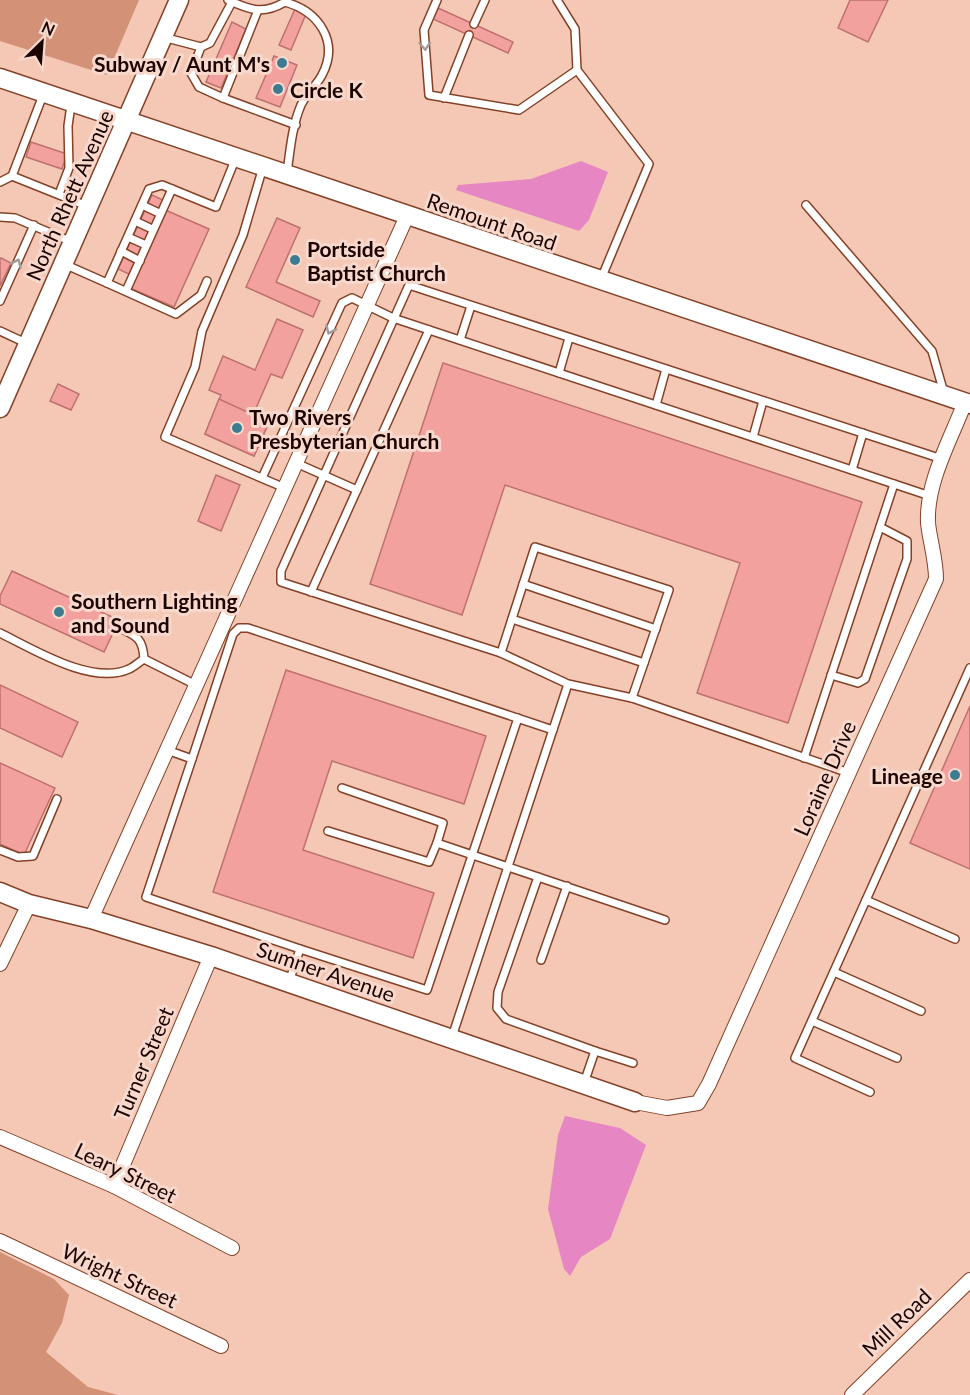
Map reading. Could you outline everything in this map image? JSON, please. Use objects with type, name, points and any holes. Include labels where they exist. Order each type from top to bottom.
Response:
[{"type":"main road","name":"North Rhett Avenue","points":[[2,398],[28,344],[179,0]]},
{"type":"main road","name":"Remount Road","points":[[0,78],[967,403]]},
{"type":"main road","name":"Sumner Avenue","points":[[0,892],[29,904],[91,919],[211,956],[635,1101]]},
{"type":"street","points":[[91,919],[407,216]]},
{"type":"street","name":"Loraine Drive","points":[[635,1101],[667,1108],[698,1103],[709,1084],[936,579],[936,557],[928,524],[930,496],[967,403]]},
{"type":"street","points":[[0,964],[29,904]]},
{"type":"street","name":"Turner Street","points":[[114,1186],[211,956]]},
{"type":"street","name":"Leary Street","points":[[0,1137],[114,1186],[232,1248]]},
{"type":"street","name":"Wright Street","points":[[0,1241],[221,1346]]},
{"type":"street","name":"Mill Road","points":[[852,1395],[970,1280]]},
{"type":"lane","points":[[437,0],[424,30],[429,95],[519,110],[577,70]]},
{"type":"lane","points":[[474,24],[484,0]]},
{"type":"lane","points":[[557,0],[575,29],[577,70],[649,164],[600,281]]},
{"type":"lane","points":[[163,37],[201,47],[210,44],[230,1],[258,10],[271,10],[285,2],[301,6],[318,20],[330,44],[323,73],[301,105],[287,175]]},
{"type":"lane","points":[[222,98],[258,10]]},
{"type":"lane","points":[[444,98],[469,35]]},
{"type":"lane","points":[[201,47],[191,73],[200,87],[222,98],[296,125]]},
{"type":"lane","points":[[0,182],[12,176],[43,94]]},
{"type":"lane","points":[[59,194],[69,168],[68,126],[72,102]]},
{"type":"lane","points":[[107,283],[149,189],[162,185],[216,207],[236,157]]},
{"type":"lane","points":[[263,167],[243,235],[202,331],[195,367],[165,436],[285,488]]},
{"type":"lane","points":[[12,176],[87,206]]},
{"type":"lane","points":[[126,291],[171,189]]},
{"type":"lane","points":[[142,205],[159,213]]},
{"type":"lane","points":[[806,205],[932,351],[941,373],[945,396]]},
{"type":"lane","points":[[0,217],[15,218],[72,242]]},
{"type":"lane","points":[[135,221],[152,229]]},
{"type":"lane","points":[[0,301],[34,225]]},
{"type":"lane","points":[[128,237],[146,245]]},
{"type":"lane","points":[[121,251],[140,261]]},
{"type":"lane","points":[[63,264],[176,314],[201,296],[207,282]]},
{"type":"lane","points":[[849,773],[632,698],[568,684],[501,653],[281,582],[281,571],[409,285],[943,459]]},
{"type":"lane","points":[[262,478],[342,303],[352,298],[393,318],[930,496]]},
{"type":"lane","points":[[460,340],[471,306]]},
{"type":"lane","points":[[311,592],[429,330]]},
{"type":"lane","points":[[0,332],[28,344]]},
{"type":"lane","points":[[559,373],[569,338]]},
{"type":"lane","points":[[656,405],[666,369]]},
{"type":"lane","points":[[753,437],[763,401]]},
{"type":"lane","points":[[852,470],[862,433]]},
{"type":"lane","points":[[296,464],[357,490]]},
{"type":"lane","points":[[804,758],[894,483]]},
{"type":"lane","points":[[831,675],[858,683],[866,679],[908,559],[907,541],[880,527]]},
{"type":"lane","points":[[501,653],[534,547],[669,590],[632,698]]},
{"type":"lane","points":[[523,584],[656,629]]},
{"type":"lane","points":[[512,619],[644,663]]},
{"type":"lane","points":[[120,627],[139,637],[144,645],[144,659]]},
{"type":"lane","points":[[518,718],[427,990],[146,897],[233,634],[239,628],[248,628],[518,718],[553,730]]},
{"type":"lane","points":[[0,633],[72,667],[92,672],[109,673],[128,670],[144,659]]},
{"type":"lane","points":[[144,659],[196,685]]},
{"type":"lane","points":[[870,1092],[795,1058],[970,668]]},
{"type":"lane","points":[[452,1037],[568,684]]},
{"type":"lane","points":[[167,750],[192,759]]},
{"type":"lane","points":[[328,831],[429,862],[437,843],[443,823],[342,788]]},
{"type":"lane","points":[[0,850],[18,857],[33,856],[57,800]]},
{"type":"lane","points":[[437,843],[665,920]]},
{"type":"lane","points":[[538,877],[498,992],[497,1008],[506,1020],[633,1063]]},
{"type":"lane","points":[[541,960],[567,886]]},
{"type":"lane","points":[[866,900],[955,939]]},
{"type":"lane","points":[[289,982],[300,949]]},
{"type":"lane","points":[[834,972],[921,1011]]},
{"type":"lane","points":[[812,1021],[897,1058]]},
{"type":"lane","points":[[584,1083],[595,1051]]},
{"type":"shaded area","points":[[0,0],[139,0],[107,75],[0,41]]},
{"type":"shaded area","points":[[581,161],[608,172],[589,220],[579,231],[456,190],[458,185],[531,179]]},
{"type":"shaded area","points":[[565,1116],[620,1128],[646,1145],[610,1239],[581,1257],[570,1276],[564,1269],[548,1209],[558,1135]]},
{"type":"shaded area","points":[[0,1252],[54,1279],[69,1295],[62,1323],[46,1352],[88,1387],[118,1395],[0,1395]]},
{"type":"building","points":[[850,0],[888,0],[868,42],[838,28]]},
{"type":"building","points":[[438,8],[513,42],[508,53],[433,19]]},
{"type":"building","points":[[295,9],[306,14],[291,50],[279,45]]},
{"type":"building","points":[[232,22],[246,29],[221,88],[206,82]]},
{"type":"building","points":[[274,56],[297,65],[280,107],[256,98]]},
{"type":"building","points":[[31,142],[67,154],[62,169],[26,157]]},
{"type":"building","points":[[152,195],[165,201],[131,275],[118,269]]},
{"type":"building","points":[[163,209],[209,229],[174,307],[130,288]]},
{"type":"building","name":"Portside Baptist Church","points":[[277,218],[300,228],[276,282],[320,301],[313,317],[246,287]]},
{"type":"building","points":[[0,259],[11,263],[0,286]]},
{"type":"building","points":[[277,319],[303,330],[282,378],[271,374],[253,415],[269,422],[254,456],[205,434],[221,395],[209,390],[223,356],[255,370]]},
{"type":"building","points":[[443,363],[862,502],[788,723],[697,693],[740,563],[505,485],[462,615],[370,584]]},
{"type":"building","points":[[58,384],[79,394],[71,410],[50,401]]},
{"type":"building","name":"Two Rivers Presbyterian Church","points":[[219,399],[269,422],[254,456],[205,434]]},
{"type":"building","points":[[216,475],[240,485],[221,531],[198,521]]},
{"type":"building","name":"Southern Lighting and Sound","points":[[12,571],[119,620],[104,652],[0,604],[0,596]]},
{"type":"building","points":[[286,670],[486,736],[464,804],[332,761],[303,850],[434,893],[413,958],[213,892]]},
{"type":"building","points":[[0,685],[78,722],[62,757],[0,728]]},
{"type":"building","name":"Lineage","points":[[970,706],[970,869],[910,843]]},
{"type":"building","points":[[0,763],[55,788],[24,855],[0,844]]},
{"type":"place","name":"Subway / Aunt M's","points":[[282,63]]},
{"type":"place","name":"Circle K","points":[[278,89]]},
{"type":"place","name":"Portside Baptist Church","points":[[295,260]]},
{"type":"place","name":"Two Rivers Presbyterian Church","points":[[237,428]]},
{"type":"place","name":"Southern Lighting and Sound","points":[[59,612]]},
{"type":"place","name":"Lineage","points":[[955,775]]}]
